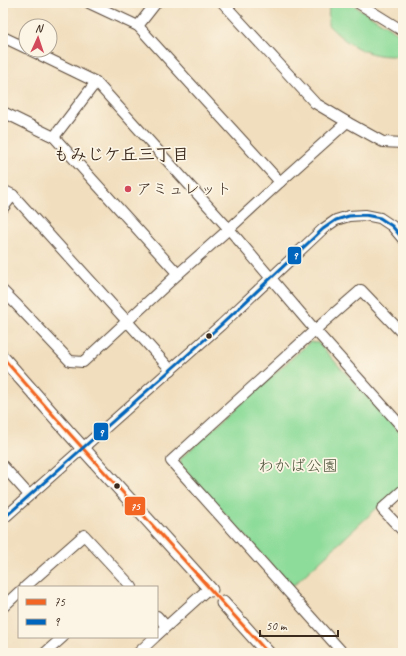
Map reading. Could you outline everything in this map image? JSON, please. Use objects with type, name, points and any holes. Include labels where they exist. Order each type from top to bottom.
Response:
[{"type":"street","points":[[89,3],[138,26],[280,182]]},
{"type":"street","points":[[138,26],[156,3]]},
{"type":"street","points":[[223,3],[315,103],[383,142],[403,143]]},
{"type":"street","points":[[358,3],[403,30]]},
{"type":"street","points":[[3,37],[18,44]]},
{"type":"street","points":[[46,58],[96,82],[229,229],[315,330],[403,428]]},
{"type":"street","points":[[54,137],[96,82]]},
{"type":"street","points":[[3,112],[54,137],[178,274]]},
{"type":"street","points":[[3,291],[70,361],[82,362],[347,122]]},
{"type":"street","points":[[3,190],[13,195],[171,370]]},
{"type":"street","points":[[3,208],[13,195]]},
{"type":"street","points":[[3,519],[171,370],[323,230],[336,220],[349,216],[365,215],[380,218],[392,226],[403,239]]},
{"type":"street","points":[[343,653],[171,461],[361,290],[402,331]]},
{"type":"street","points":[[3,358],[82,448],[210,589],[158,634]]},
{"type":"street","points":[[3,466],[29,495]]},
{"type":"street","points":[[403,490],[382,509],[403,531]]},
{"type":"street","points":[[26,586],[84,534],[126,585]]},
{"type":"street","points":[[3,607],[18,593]]},
{"type":"street","points":[[223,603],[268,653]]},
{"type":"street","points":[[158,617],[166,626]]},
{"type":"street","points":[[45,653],[62,638]]},
{"type":"street","points":[[138,653],[154,638]]},
{"type":"green space","points":[[329,3],[350,3],[403,36],[403,45],[398,56],[384,56],[364,51],[345,40],[328,25]]},
{"type":"green space","name":"わかば公園","points":[[310,342],[318,343],[403,436],[403,484],[294,585],[288,583],[180,464],[181,458]]},
{"type":"transit line","name":"9","points":[[3,519],[221,325],[323,229],[336,220],[349,216],[365,215],[380,218],[392,226],[403,239]]},
{"type":"transit line","name":"75","points":[[3,358],[268,653]]},
{"type":"place","name":"アミュレット","points":[[128,189]]},
{"type":"district","name":"もみじケ丘三丁目","points":[[121,154]]}]
